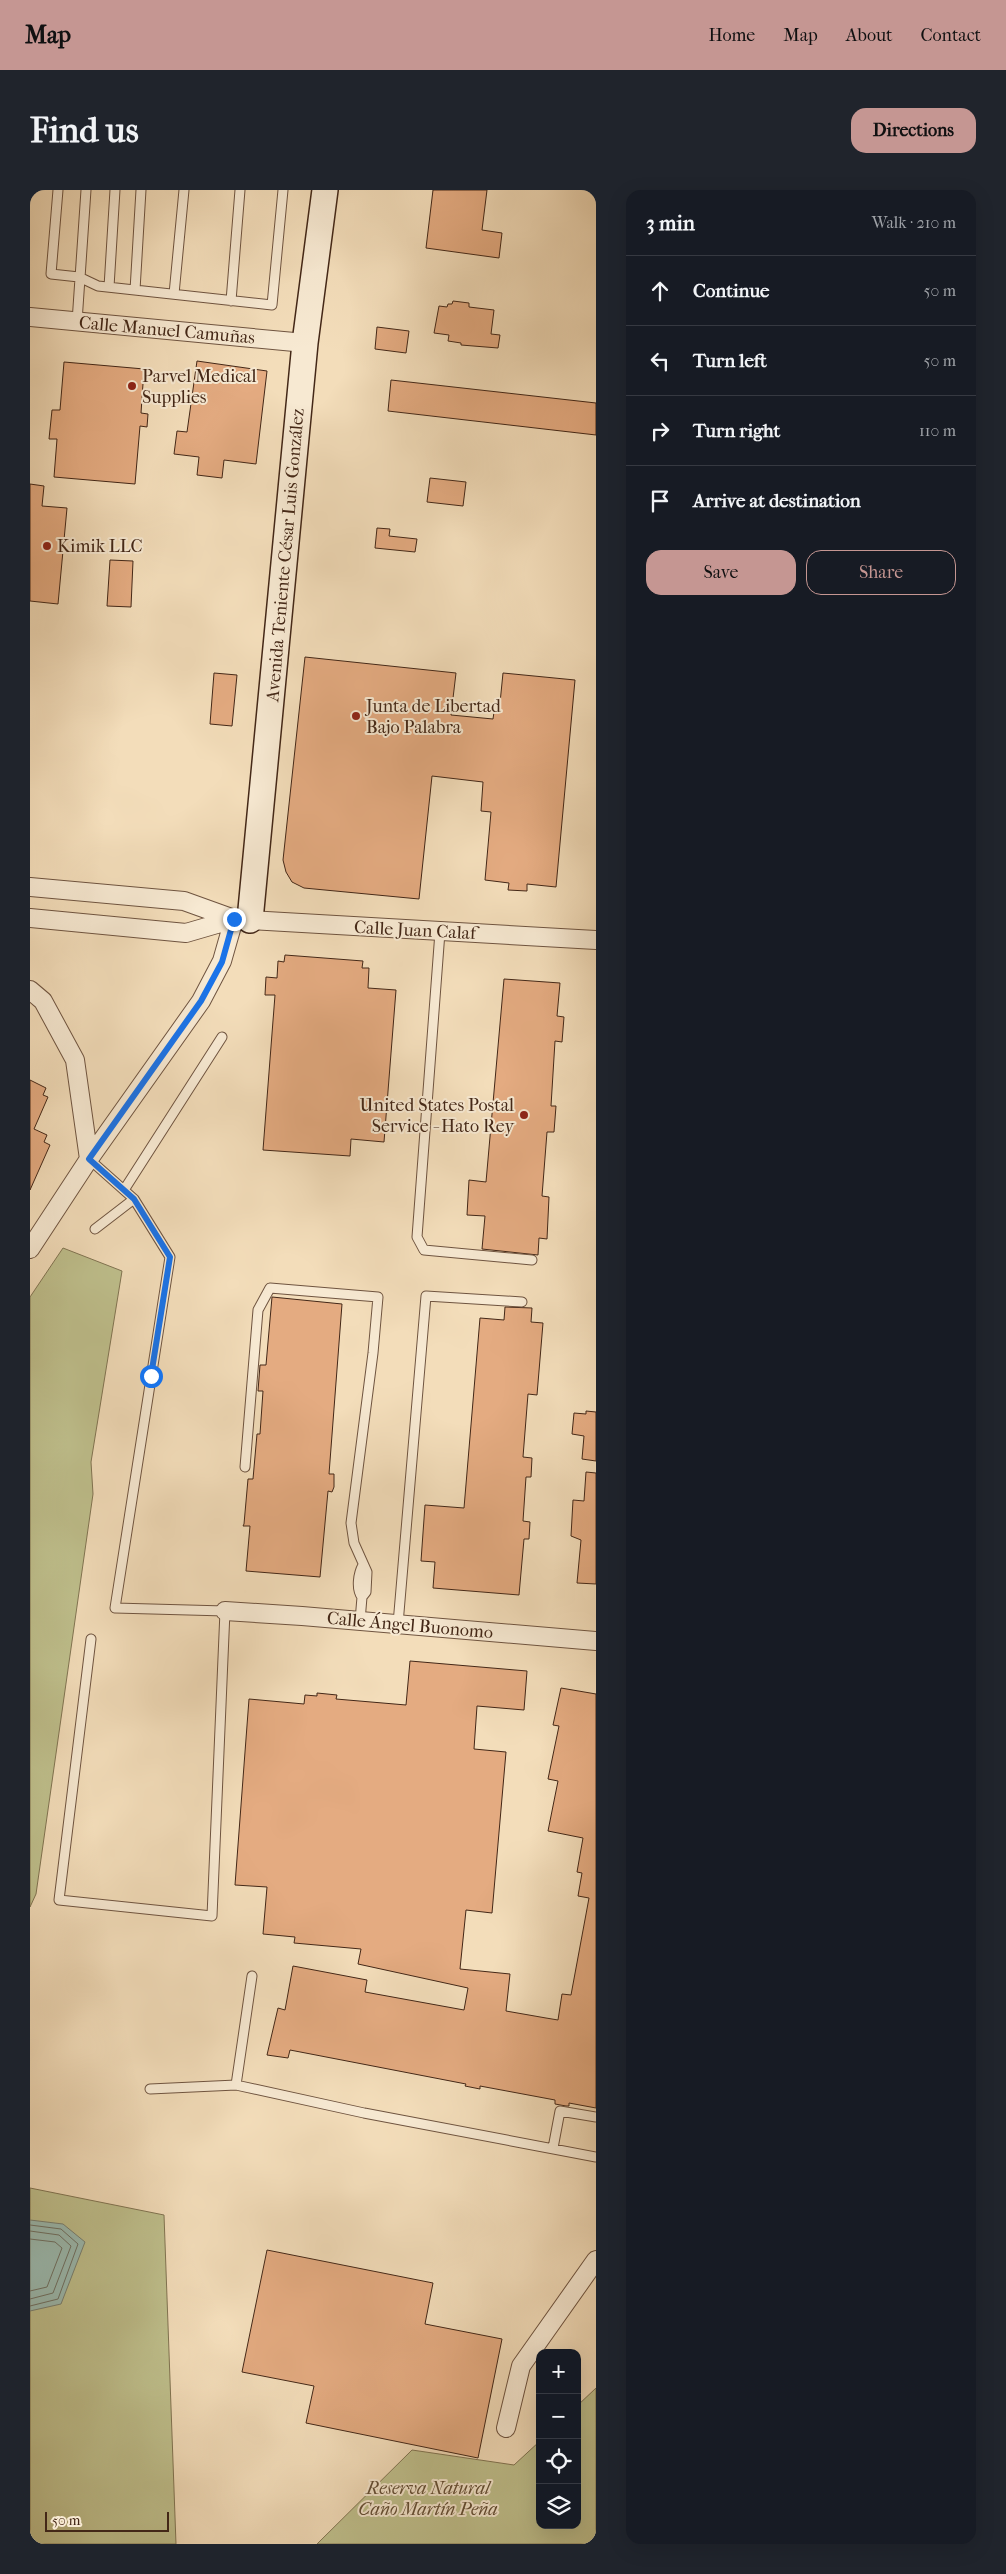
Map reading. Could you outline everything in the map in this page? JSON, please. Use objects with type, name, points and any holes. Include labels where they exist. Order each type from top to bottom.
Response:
[{"type":"street","name":"Avenida Teniente César Luis González","points":[[30,1249],[89,1159],[201,1001],[242,920],[304,343],[325,190]]},
{"type":"street","name":"Calle Manuel Camuñas","points":[[30,317],[304,343]]},
{"type":"street","points":[[30,887],[184,901],[242,920]]},
{"type":"street","points":[[30,918],[186,933],[242,920]]},
{"type":"street","name":"Calle Juan Calaf","points":[[242,920],[596,940]]},
{"type":"street","points":[[30,990],[43,1001],[75,1060],[89,1159]]},
{"type":"street","name":"Calle Ángel Buonomo","points":[[225,1611],[596,1641]]},
{"type":"street","points":[[506,2428],[521,2366],[596,2260]]},
{"type":"lane","points":[[58,190],[52,274],[79,277],[98,286],[272,305],[282,190]]},
{"type":"lane","points":[[77,322],[86,190]]},
{"type":"lane","points":[[109,287],[115,190]]},
{"type":"lane","points":[[135,290],[142,190]]},
{"type":"lane","points":[[174,294],[184,190]]},
{"type":"lane","points":[[231,301],[240,190]]},
{"type":"lane","points":[[440,932],[417,1237],[424,1250],[532,1260]]},
{"type":"lane","points":[[124,1190],[222,1037]]},
{"type":"lane","points":[[89,1159],[134,1199],[170,1257],[115,1608],[225,1611],[212,1916],[59,1900],[91,1639]]},
{"type":"lane","points":[[96,1230],[134,1199]]},
{"type":"lane","points":[[245,1467],[258,1310],[270,1288],[378,1297],[373,1353],[351,1523],[354,1543],[367,1572],[366,1592],[362,1597],[360,1621]]},
{"type":"lane","points":[[398,1624],[426,1296],[522,1302]]},
{"type":"lane","points":[[236,2085],[252,1976]]},
{"type":"lane","points":[[150,2089],[236,2085],[364,2113],[596,2157]]},
{"type":"lane","points":[[553,2148],[560,2111],[596,2117]]},
{"type":"green space","points":[[63,1248],[122,1271],[91,1462],[93,1494],[36,1894],[30,1907],[30,1297]]},
{"type":"green space","points":[[30,2188],[164,2215],[176,2544],[30,2544]]},
{"type":"green space","name":"Reserva Natural Caño Martín Peña","points":[[596,2388],[596,2544],[317,2544],[412,2450],[514,2465],[536,2445],[536,2529],[581,2529],[581,2402]]},
{"type":"water","points":[[30,2220],[63,2224],[85,2242],[61,2304],[30,2311]]},
{"type":"building","points":[[433,190],[487,190],[482,230],[502,233],[499,258],[426,248]]},
{"type":"building","points":[[453,301],[469,303],[469,307],[494,310],[491,334],[500,335],[498,348],[461,345],[461,343],[448,341],[449,335],[434,333],[439,306],[447,307]]},
{"type":"building","points":[[377,327],[409,331],[406,353],[375,349]]},
{"type":"building","points":[[197,361],[267,371],[256,464],[224,460],[222,478],[197,475],[199,457],[174,454],[177,431],[187,432]]},
{"type":"building","points":[[64,362],[144,369],[141,413],[148,414],[147,427],[140,426],[135,484],[54,477],[57,439],[49,439],[52,410],[60,410]]},
{"type":"building","points":[[391,380],[596,403],[596,435],[388,411]]},
{"type":"building","points":[[430,478],[466,482],[463,506],[427,502]]},
{"type":"building","name":"Kimik LLC","points":[[30,484],[44,486],[42,506],[67,508],[58,604],[30,601]]},
{"type":"building","points":[[377,528],[390,529],[389,536],[417,539],[415,552],[375,548]]},
{"type":"building","points":[[110,560],[133,561],[131,607],[107,606]]},
{"type":"building","points":[[305,657],[456,673],[451,715],[493,719],[494,712],[499,713],[503,673],[575,680],[556,887],[527,884],[527,891],[508,890],[509,883],[485,880],[491,812],[481,811],[483,782],[432,776],[419,899],[304,888],[292,882],[286,872],[283,860]]},
{"type":"building","points":[[214,673],[237,675],[232,726],[210,724]]},
{"type":"building","points":[[285,955],[363,961],[362,968],[369,968],[368,988],[396,990],[384,1142],[351,1139],[350,1156],[263,1150],[275,995],[265,995],[266,977],[277,978],[278,961],[284,962]]},
{"type":"building","name":"United States Postal Service - Hato Rey","points":[[504,979],[560,983],[557,1016],[564,1017],[562,1042],[555,1041],[551,1106],[556,1106],[554,1132],[547,1132],[542,1196],[549,1197],[547,1239],[539,1238],[538,1255],[482,1249],[485,1216],[467,1215],[469,1180],[486,1182]]},
{"type":"building","points":[[30,1080],[46,1088],[43,1095],[48,1097],[34,1129],[47,1135],[44,1142],[50,1145],[30,1190]]},
{"type":"building","points":[[272,1297],[342,1304],[329,1474],[334,1474],[334,1487],[332,1492],[328,1491],[320,1577],[246,1571],[250,1526],[243,1526],[248,1479],[253,1479],[257,1434],[260,1434],[263,1391],[258,1391],[260,1365],[266,1365]]},
{"type":"building","points":[[505,1307],[532,1308],[531,1322],[543,1323],[537,1395],[528,1394],[523,1457],[532,1458],[531,1477],[526,1477],[523,1521],[530,1522],[529,1539],[524,1539],[519,1595],[433,1588],[435,1562],[421,1561],[425,1505],[464,1508],[480,1318],[504,1320]]},
{"type":"building","points":[[586,1411],[596,1412],[596,1461],[582,1459],[584,1436],[572,1434],[574,1413],[586,1414]]},
{"type":"building","points":[[586,1472],[596,1473],[596,1584],[577,1583],[581,1540],[571,1536],[573,1500],[584,1501]]},
{"type":"building","points":[[410,1661],[527,1671],[524,1710],[477,1706],[474,1749],[506,1752],[492,1913],[466,1910],[460,1969],[510,1974],[506,2011],[558,2020],[562,1994],[571,1995],[589,1898],[578,1896],[582,1873],[577,1872],[583,1838],[548,1831],[558,1781],[548,1779],[559,1726],[553,1725],[561,1688],[596,1694],[596,2108],[569,2103],[569,2106],[555,2104],[555,2100],[480,2086],[480,2089],[465,2086],[466,2084],[290,2050],[288,2058],[267,2055],[278,2008],[285,2010],[293,1966],[367,1980],[365,1992],[464,2010],[468,1988],[358,1964],[361,1949],[294,1943],[295,1937],[263,1934],[267,1887],[235,1885],[249,1699],[304,1704],[305,1695],[317,1696],[317,1693],[337,1695],[336,1699],[406,1705]]},
{"type":"building","points":[[267,2250],[433,2283],[425,2324],[502,2339],[478,2458],[306,2423],[314,2386],[242,2372]]},
{"type":"place","name":"Parvel Medical Supplies","points":[[132,386]]},
{"type":"place","name":"Kimik LLC","points":[[47,546]]},
{"type":"place","name":"Junta de Libertad Bajo Palabra","points":[[356,716]]},
{"type":"place","name":"United States Postal Service - Hato Rey","points":[[524,1115]]},
{"type":"route","points":[[151,1376],[170,1257],[134,1199],[89,1159],[201,1001],[222,962],[234,919]]}]
